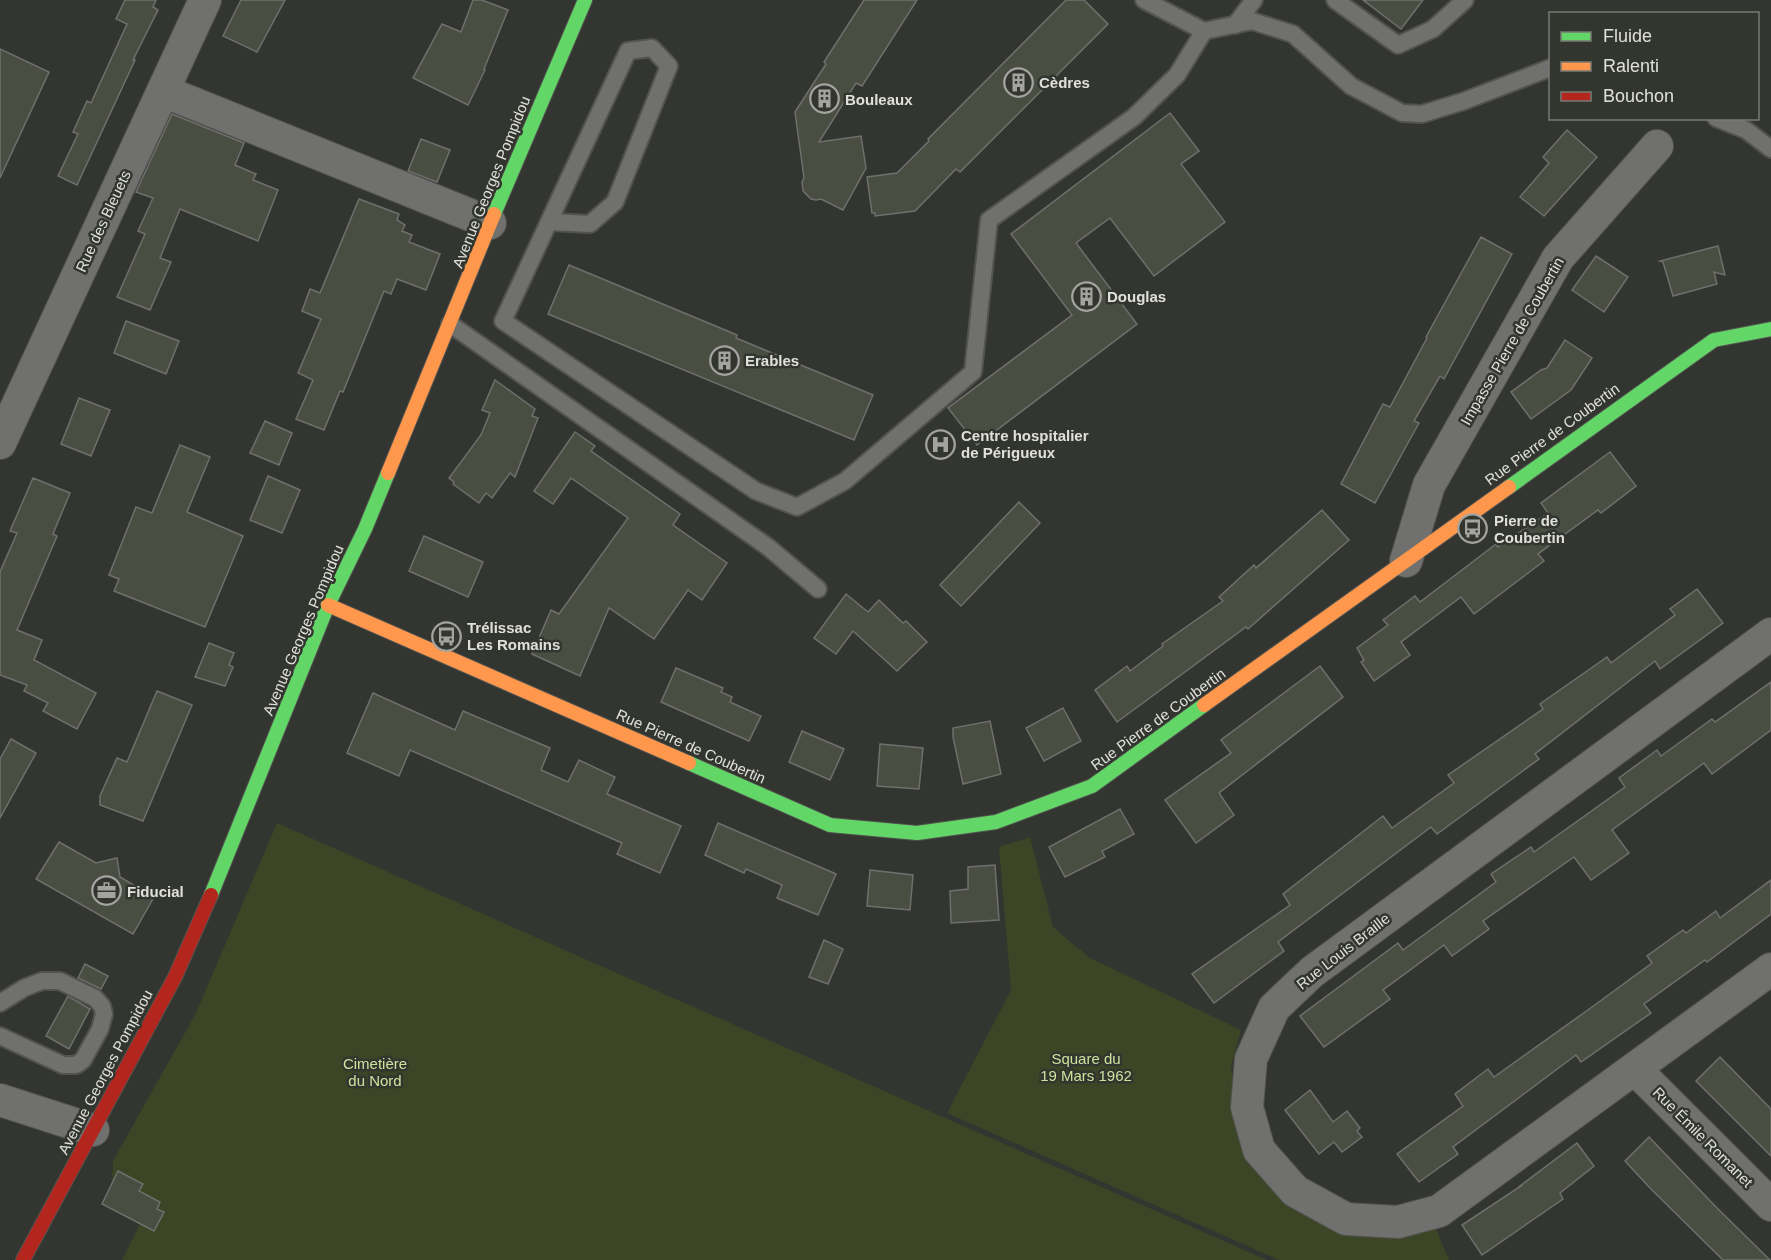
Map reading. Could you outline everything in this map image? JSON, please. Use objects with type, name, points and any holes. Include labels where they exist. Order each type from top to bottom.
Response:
[{"type":"street","name":"Rue des Bleuets","points":[[0,443],[205,0]]},
{"type":"street","name":"Avenue Georges Pompidou","points":[[23,1260],[179,967],[214,888],[328,605],[365,529],[490,223],[585,0]]},
{"type":"street","points":[[163,91],[490,223]]},
{"type":"street","name":"Impasse Pierre de Coubertin","points":[[1406,561],[1429,485],[1558,258],[1657,146]]},
{"type":"street","name":"Rue Pierre de Coubertin","points":[[328,605],[830,825],[917,833],[996,822],[1092,786],[1714,340],[1771,329]]},
{"type":"street","name":"Rue Louis Braille","points":[[1771,634],[1312,972],[1274,1008],[1251,1059],[1247,1107],[1259,1150],[1295,1191],[1346,1219],[1398,1222],[1439,1211],[1771,969]]},
{"type":"street","name":"Rue Émile Romanet","points":[[1635,1069],[1771,1205]]},
{"type":"street","points":[[0,1100],[93,1130]]},
{"type":"lane","points":[[1144,0],[1204,31],[1252,21],[1293,33],[1351,86],[1402,113],[1422,114],[1464,101],[1549,69]]},
{"type":"lane","points":[[1235,25],[1254,0]]},
{"type":"lane","points":[[1335,0],[1398,45],[1433,29],[1465,0]]},
{"type":"lane","points":[[550,222],[590,224],[615,202],[669,66],[652,48],[628,51],[503,321],[756,491],[797,507],[845,481],[973,372],[989,220],[1134,117],[1177,75],[1204,31]]},
{"type":"lane","points":[[1721,120],[1746,130],[1771,149]]},
{"type":"lane","points":[[450,324],[768,547],[818,589]]},
{"type":"lane","points":[[0,1003],[24,987],[42,981],[60,981],[95,998],[102,1006],[104,1014],[100,1029],[83,1060],[76,1065],[63,1065],[0,1036]]},
{"type":"green space","name":"Cimetière du Nord","points":[[277,823],[1267,1260],[122,1260],[140,1224],[102,1204],[112,1185],[113,1161],[196,1013]]},
{"type":"green space","name":"Square du 19 Mars 1962","points":[[1030,837],[1053,927],[1090,958],[1241,1030],[1231,1066],[1236,1113],[1360,1235],[1436,1229],[1449,1260],[1279,1260],[947,1113],[1011,990],[999,847]]},
{"type":"building","points":[[125,0],[156,0],[153,7],[158,10],[77,185],[58,176],[78,134],[73,132],[87,101],[91,103],[127,24],[116,19]]},
{"type":"building","points":[[241,0],[285,0],[257,52],[223,36]]},
{"type":"building","points":[[473,0],[482,0],[508,10],[485,70],[468,105],[413,78],[442,24],[461,32]]},
{"type":"building","name":"Bouleaux","points":[[864,0],[917,0],[862,86],[856,83],[819,142],[861,136],[866,168],[843,210],[821,199],[811,199],[803,191],[804,178],[795,112]]},
{"type":"building","name":"Cèdres","points":[[1066,0],[1084,0],[1108,24],[960,172],[956,169],[915,211],[875,216],[875,213],[872,213],[867,177],[897,173]]},
{"type":"building","points":[[1363,0],[1423,0],[1401,29]]},
{"type":"building","points":[[0,49],[49,72],[0,178]]},
{"type":"building","name":"Douglas","points":[[1170,113],[1199,151],[1181,164],[1225,222],[1154,276],[1110,218],[1076,243],[1137,324],[977,445],[948,408],[1072,315],[1011,234]]},
{"type":"building","points":[[172,114],[244,143],[235,165],[256,174],[253,180],[278,190],[258,241],[180,209],[160,258],[171,262],[150,310],[117,297],[145,234],[138,231],[153,198],[136,192]]},
{"type":"building","points":[[1567,130],[1597,157],[1544,216],[1520,197],[1549,163],[1543,157]]},
{"type":"building","points":[[421,139],[450,150],[437,182],[408,171]]},
{"type":"building","points":[[359,199],[399,214],[397,220],[405,225],[402,231],[412,235],[409,242],[440,254],[426,290],[397,279],[391,294],[384,291],[343,392],[340,391],[324,430],[296,419],[313,380],[298,373],[321,319],[302,311],[310,289],[320,293]]},
{"type":"building","points":[[1481,237],[1512,254],[1444,379],[1440,376],[1414,421],[1419,423],[1375,503],[1341,484],[1383,404],[1390,407]]},
{"type":"building","points":[[1718,246],[1725,275],[1714,272],[1717,284],[1673,296],[1663,262],[1660,261]]},
{"type":"building","points":[[1596,256],[1628,277],[1604,312],[1572,290]]},
{"type":"building","name":"Erables","points":[[569,265],[873,395],[854,440],[548,314]]},
{"type":"building","points":[[126,321],[179,341],[166,374],[114,353]]},
{"type":"building","points":[[1565,340],[1592,358],[1571,390],[1531,419],[1511,392],[1547,368]]},
{"type":"building","points":[[495,380],[535,409],[532,416],[538,418],[515,477],[510,473],[492,498],[486,493],[479,503],[453,484],[454,482],[449,478],[481,435],[490,413],[482,410]]},
{"type":"building","points":[[79,398],[110,410],[91,456],[61,444]]},
{"type":"building","points":[[265,421],[292,433],[279,465],[250,453]]},
{"type":"building","points":[[575,432],[595,446],[591,451],[680,514],[673,525],[727,563],[702,600],[688,590],[654,639],[609,608],[580,676],[532,654],[551,610],[559,614],[628,518],[571,478],[553,504],[534,491]]},
{"type":"building","points":[[180,445],[210,457],[187,512],[243,536],[205,627],[114,591],[119,579],[109,575],[136,507],[152,513]]},
{"type":"building","points":[[1610,452],[1636,486],[1601,513],[1598,510],[1538,554],[1544,561],[1474,614],[1461,597],[1401,642],[1410,655],[1374,681],[1361,662],[1364,660],[1357,648],[1388,625],[1383,620],[1415,596],[1420,602],[1496,544],[1498,547],[1548,513],[1541,503]]},
{"type":"building","points":[[268,476],[300,490],[282,533],[250,520]]},
{"type":"building","points":[[33,478],[70,493],[53,534],[57,536],[17,630],[42,640],[34,660],[96,693],[77,729],[43,711],[48,703],[24,691],[27,685],[0,675],[0,572],[17,533],[10,531]]},
{"type":"building","points":[[1019,502],[1040,523],[961,606],[940,585]]},
{"type":"building","points":[[1322,510],[1349,540],[1248,629],[1246,627],[1117,722],[1095,690],[1127,666],[1130,671],[1163,646],[1162,644],[1223,601],[1219,597],[1254,565],[1256,568]]},
{"type":"building","points":[[424,536],[483,562],[468,597],[409,571]]},
{"type":"building","points":[[1697,589],[1723,623],[1660,669],[1655,661],[1535,754],[1539,759],[1437,834],[1431,827],[1278,942],[1284,951],[1214,1003],[1192,974],[1290,905],[1283,894],[1383,816],[1392,828],[1454,783],[1448,775],[1543,709],[1540,704],[1607,657],[1611,663],[1675,615],[1670,609]]},
{"type":"building","points":[[846,594],[868,612],[879,600],[903,623],[906,621],[927,642],[897,671],[853,631],[836,654],[814,638]]},
{"type":"building","points":[[209,643],[234,653],[229,665],[233,667],[225,686],[195,677]]},
{"type":"building","points":[[1320,666],[1343,697],[1219,793],[1234,815],[1196,843],[1165,800],[1231,753],[1221,740]]},
{"type":"building","points":[[676,668],[723,688],[721,692],[732,697],[730,702],[761,716],[749,741],[661,702]]},
{"type":"building","points":[[1771,682],[1771,730],[1712,774],[1704,763],[1612,830],[1629,853],[1591,880],[1574,857],[1483,921],[1489,929],[1452,956],[1444,945],[1383,990],[1390,999],[1324,1047],[1300,1016],[1398,943],[1403,950],[1496,882],[1491,874],[1531,847],[1534,852],[1625,787],[1619,778],[1657,750],[1661,756],[1712,719],[1715,722]]},
{"type":"building","points":[[157,691],[192,705],[143,821],[100,805],[100,796],[117,758],[127,762]]},
{"type":"building","points":[[373,693],[455,730],[463,711],[550,748],[541,770],[568,782],[579,760],[615,777],[607,794],[681,826],[660,873],[617,854],[622,843],[410,750],[399,776],[347,753]]},
{"type":"building","points":[[1063,708],[1081,741],[1044,761],[1026,728]]},
{"type":"building","points":[[990,721],[1001,774],[963,784],[953,728]]},
{"type":"building","points":[[802,731],[844,749],[830,780],[789,762]]},
{"type":"building","points":[[11,739],[36,753],[0,818],[0,759]]},
{"type":"building","points":[[880,744],[923,748],[919,789],[877,786]]},
{"type":"building","points":[[1120,809],[1134,834],[1102,851],[1105,857],[1065,877],[1049,847]]},
{"type":"building","points":[[718,823],[836,874],[818,915],[777,898],[782,885],[746,869],[744,873],[705,855]]},
{"type":"building","points":[[59,842],[96,863],[117,858],[120,877],[154,897],[133,934],[36,879]]},
{"type":"building","points":[[995,865],[999,920],[951,923],[950,891],[968,889],[968,867]]},
{"type":"building","points":[[870,870],[913,875],[910,910],[867,906]]},
{"type":"building","points":[[1771,880],[1771,914],[1707,962],[1705,960],[1644,1004],[1651,1013],[1581,1062],[1576,1055],[1453,1147],[1458,1154],[1419,1182],[1397,1154],[1463,1106],[1455,1094],[1488,1069],[1494,1077],[1592,1007],[1652,963],[1647,956],[1683,930],[1686,933],[1716,911],[1720,918]]},
{"type":"building","points":[[824,940],[843,949],[828,984],[809,977]]},
{"type":"building","points":[[85,964],[108,976],[101,989],[78,978]]},
{"type":"building","points":[[68,996],[90,1009],[69,1049],[46,1036]]},
{"type":"building","points":[[1720,1057],[1771,1109],[1771,1156],[1696,1081]]},
{"type":"building","points":[[1310,1090],[1333,1122],[1347,1111],[1360,1128],[1357,1131],[1362,1137],[1342,1152],[1334,1142],[1319,1154],[1285,1110]]},
{"type":"building","points":[[1649,1137],[1770,1260],[1723,1260],[1650,1188],[1625,1161]]},
{"type":"building","points":[[1577,1143],[1594,1166],[1560,1193],[1563,1199],[1482,1255],[1462,1225],[1521,1186]]},
{"type":"building","points":[[118,1171],[143,1184],[139,1191],[160,1202],[157,1209],[164,1212],[154,1231],[102,1204]]},
{"type":"traffic: fast","points":[[494,214],[585,0]]},
{"type":"traffic: fast","points":[[1509,487],[1714,340],[1771,329]]},
{"type":"traffic: fast","points":[[211,895],[328,605],[365,529],[388,473]]},
{"type":"traffic: fast","points":[[689,763],[830,825],[917,833],[996,822],[1092,786],[1204,705]]},
{"type":"traffic: slow","points":[[388,473],[494,214]]},
{"type":"traffic: slow","points":[[1204,705],[1509,487]]},
{"type":"traffic: slow","points":[[328,605],[689,763]]},
{"type":"traffic: jam","points":[[23,1260],[175,977],[211,895]]},
{"type":"place","name":"Cèdres","points":[[1018,82]]},
{"type":"place","name":"Bouleaux","points":[[824,99]]},
{"type":"place","name":"Douglas","points":[[1086,296]]},
{"type":"place","name":"Erables","points":[[724,360]]},
{"type":"place","name":"Centre hospitalier de Périgueux","points":[[940,444]]},
{"type":"place","name":"Pierre de Coubertin","points":[[1473,529]]},
{"type":"place","name":"Trélissac Les Romains","points":[[446,636]]},
{"type":"place","name":"Fiducial","points":[[106,891]]}]
